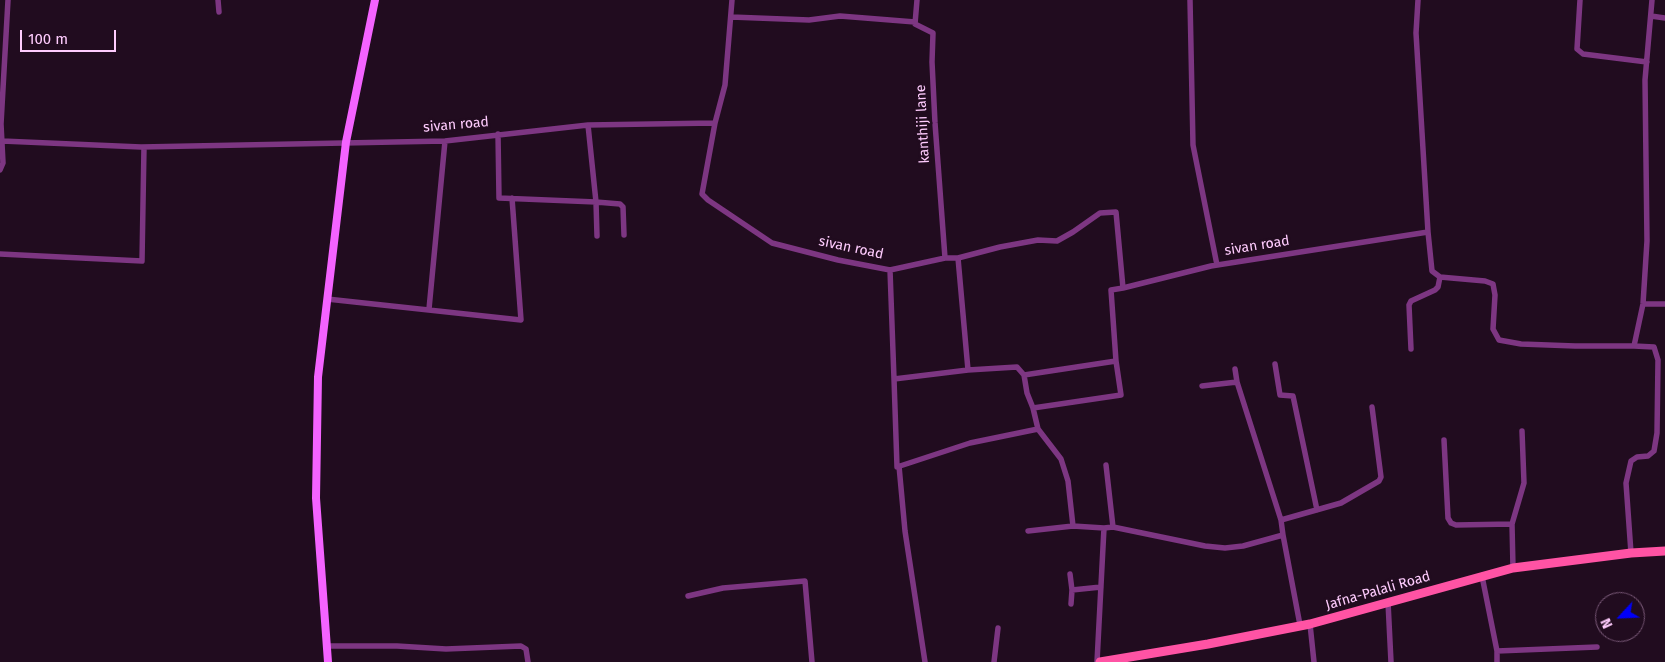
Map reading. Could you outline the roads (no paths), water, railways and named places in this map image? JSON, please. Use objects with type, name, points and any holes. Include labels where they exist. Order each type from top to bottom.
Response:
[{"type":"main road","name":"Jafna-Palali Road","points":[[1099,662],[1208,644],[1310,624],[1513,568],[1665,552]]},
{"type":"street","points":[[0,170],[3,163],[1,124],[8,0]]},
{"type":"street","points":[[218,0],[219,12]]},
{"type":"street","points":[[328,662],[316,494],[318,377],[346,142],[375,0]]},
{"type":"street","points":[[715,123],[725,85],[732,0]]},
{"type":"street","points":[[731,18],[809,20],[840,16],[915,22],[917,0]]},
{"type":"street","points":[[1190,0],[1193,145],[1217,265]]},
{"type":"street","points":[[1418,0],[1416,33],[1432,270],[1440,277],[1493,284],[1495,295],[1493,329],[1499,340],[1520,344],[1654,347],[1658,360],[1657,424],[1654,450],[1648,456],[1637,457],[1631,461],[1626,483],[1632,554]]},
{"type":"street","points":[[1580,0],[1577,49],[1583,54],[1647,62]]},
{"type":"street","points":[[1634,346],[1643,304],[1648,241],[1645,80],[1652,0]]},
{"type":"street","points":[[1651,16],[1665,18]]},
{"type":"street","name":"kanthiji lane","points":[[915,22],[915,24],[933,33],[932,62],[935,123],[945,258]]},
{"type":"street","name":"sivan road","points":[[2,141],[144,147],[445,141],[588,125],[715,123],[702,194],[772,243],[838,260],[890,270],[945,258],[958,258],[1000,247],[1038,240],[1057,241],[1100,213],[1116,212],[1123,288],[1217,265],[1428,232]]},
{"type":"street","points":[[588,125],[596,202],[597,236]]},
{"type":"street","points":[[498,134],[499,198],[620,204],[623,207],[624,235]]},
{"type":"street","points":[[429,309],[445,141]]},
{"type":"street","points":[[0,254],[142,261],[144,147]]},
{"type":"street","points":[[327,299],[521,320],[512,198]]},
{"type":"street","points":[[958,258],[968,370]]},
{"type":"street","points":[[890,270],[897,467],[899,466],[906,531],[925,662]]},
{"type":"street","points":[[1411,349],[1409,305],[1411,301],[1435,290],[1438,287],[1440,277]]},
{"type":"street","points":[[1033,408],[1121,395],[1116,361],[1111,290],[1123,288]]},
{"type":"street","points":[[1643,304],[1665,304]]},
{"type":"street","points":[[1024,375],[1116,361]]},
{"type":"street","points":[[1275,364],[1280,395],[1293,396],[1317,510]]},
{"type":"street","points":[[894,378],[1017,367],[1024,375],[1027,393],[1038,429],[1061,459],[1068,481],[1073,526]]},
{"type":"street","points":[[1235,369],[1237,382],[1281,520],[1300,625]]},
{"type":"street","points":[[1202,386],[1237,382]]},
{"type":"street","points":[[1281,520],[1341,503],[1379,481],[1372,407]]},
{"type":"street","points":[[899,466],[970,443],[1038,429]]},
{"type":"street","points":[[1513,568],[1512,524],[1524,483],[1522,431]]},
{"type":"street","points":[[1444,440],[1448,518],[1451,523],[1456,525],[1512,524]]},
{"type":"street","points":[[1106,465],[1113,527]]},
{"type":"street","points":[[1028,531],[1073,526],[1113,527],[1205,546],[1225,548],[1243,546],[1283,535]]},
{"type":"street","points":[[1099,662],[1100,587],[1104,528]]},
{"type":"street","points":[[1070,574],[1072,604]]},
{"type":"street","points":[[1482,576],[1497,651],[1497,662]]},
{"type":"street","points":[[688,596],[723,588],[805,581],[812,662]]},
{"type":"street","points":[[1072,590],[1100,587]]},
{"type":"street","points":[[1388,602],[1391,662]]},
{"type":"street","points":[[1310,624],[1314,662]]},
{"type":"street","points":[[994,662],[998,628]]},
{"type":"street","points":[[327,646],[396,646],[446,650],[521,646],[526,649],[528,662]]},
{"type":"street","points":[[1497,651],[1597,647]]}]
